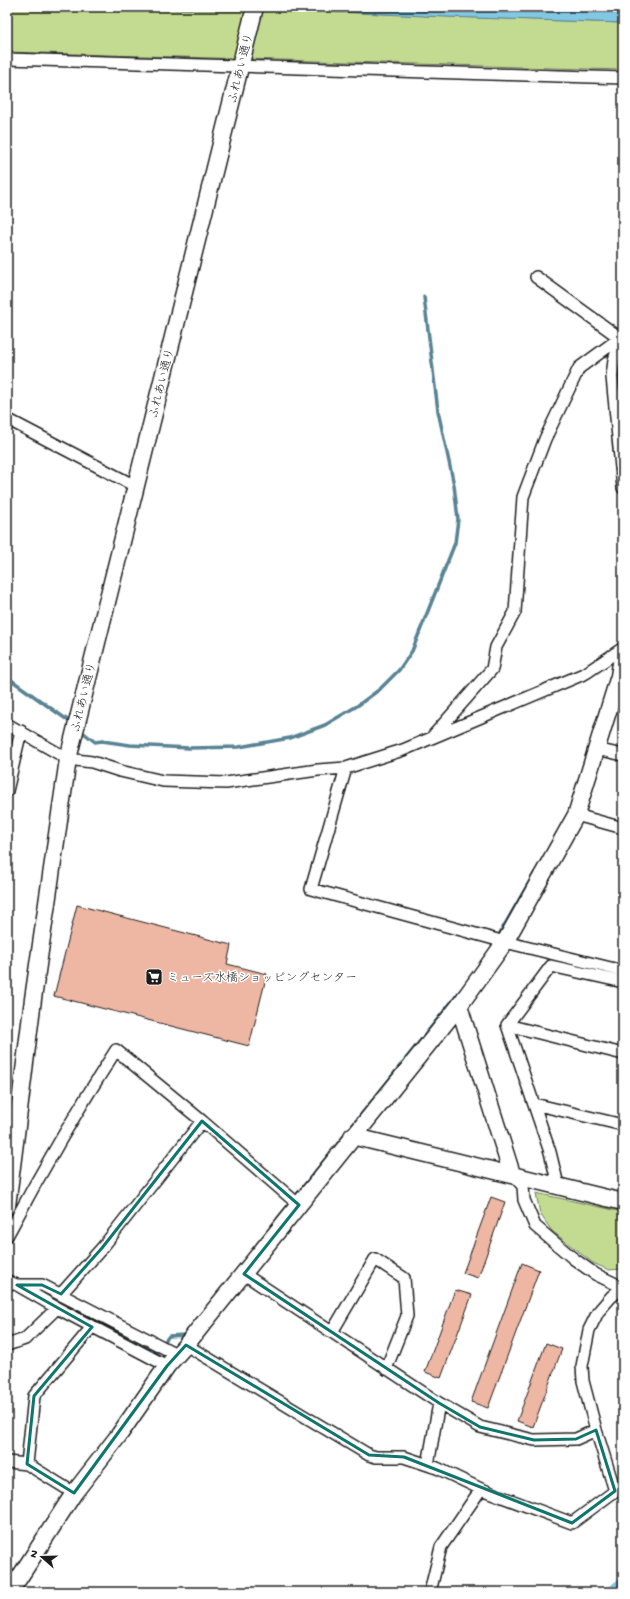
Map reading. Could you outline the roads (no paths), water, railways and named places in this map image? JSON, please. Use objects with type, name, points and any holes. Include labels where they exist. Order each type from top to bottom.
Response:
[{"type":"street","name":"ふれあい通り","points":[[7,1206],[33,999],[68,759],[255,7]]},
{"type":"street","points":[[7,59],[242,62],[623,78]]},
{"type":"street","points":[[536,278],[622,336]]},
{"type":"street","points":[[622,336],[614,360],[612,377],[623,488]]},
{"type":"street","points":[[432,738],[492,669],[496,647],[514,612],[523,497],[542,446],[579,368],[622,336]]},
{"type":"street","points":[[7,419],[135,486]]},
{"type":"street","points":[[7,724],[68,759],[92,762],[120,771],[163,781],[226,783],[318,770],[346,768],[403,750],[586,673],[623,648]]},
{"type":"street","points":[[10,1592],[74,1494],[177,1355],[244,1274],[352,1136],[459,1006],[505,942],[576,814],[619,676],[623,652]]},
{"type":"street","points":[[8,787],[21,731]]},
{"type":"street","points":[[596,749],[623,755]]},
{"type":"street","points":[[346,768],[310,889],[505,942],[623,971]]},
{"type":"street","points":[[576,814],[623,828]]},
{"type":"street","points":[[507,1025],[551,966],[623,982]]},
{"type":"street","points":[[12,1283],[42,1284],[369,1455],[376,1457],[404,1457],[481,1490],[572,1523],[619,1492],[596,1430],[584,1381],[582,1366],[589,1330],[598,1312],[610,1297],[623,1287],[595,1274],[585,1267],[536,1226],[524,1200],[523,1186],[512,1174],[459,1006]]},
{"type":"street","points":[[507,1025],[623,1054]]},
{"type":"street","points":[[507,1025],[550,1152],[558,1185]]},
{"type":"street","points":[[7,1236],[35,1183],[85,1097],[116,1050],[202,1121],[299,1205]]},
{"type":"street","points":[[534,1104],[623,1125]]},
{"type":"street","points":[[61,1294],[102,1248],[202,1121]]},
{"type":"street","points":[[352,1136],[623,1202]]},
{"type":"street","points":[[332,1332],[376,1259],[404,1278],[407,1316],[386,1369]]},
{"type":"street","points":[[244,1274],[386,1369],[480,1427],[534,1440],[576,1439],[596,1430]]},
{"type":"street","points":[[12,1283],[92,1327],[177,1355]]},
{"type":"street","points":[[7,1345],[25,1339],[57,1308]]},
{"type":"street","points":[[27,1464],[34,1396],[92,1327]]},
{"type":"street","points":[[428,1466],[439,1403]]},
{"type":"street","points":[[7,1462],[27,1464],[74,1494]]},
{"type":"street","points":[[430,1592],[441,1547],[481,1490]]},
{"type":"water","points":[[90,7],[623,7],[623,23],[276,9],[236,10]]},
{"type":"waterway","points":[[79,729],[95,742],[102,741],[130,745],[189,748],[239,747],[290,738],[325,725],[357,706],[380,689],[399,670],[412,651],[455,543],[458,519],[454,485],[438,411],[424,297]]},
{"type":"waterway","points":[[7,677],[73,724]]},
{"type":"waterway","points":[[497,938],[535,872]]},
{"type":"waterway","points":[[278,1218],[461,990]]},
{"type":"waterway","points":[[47,1296],[156,1352],[169,1336],[185,1335],[187,1332]]},
{"type":"waterway","points":[[619,1592],[623,1589]]},
{"type":"place","name":"ミューズ水橋ショッピングセンター","points":[[154,977]]}]
